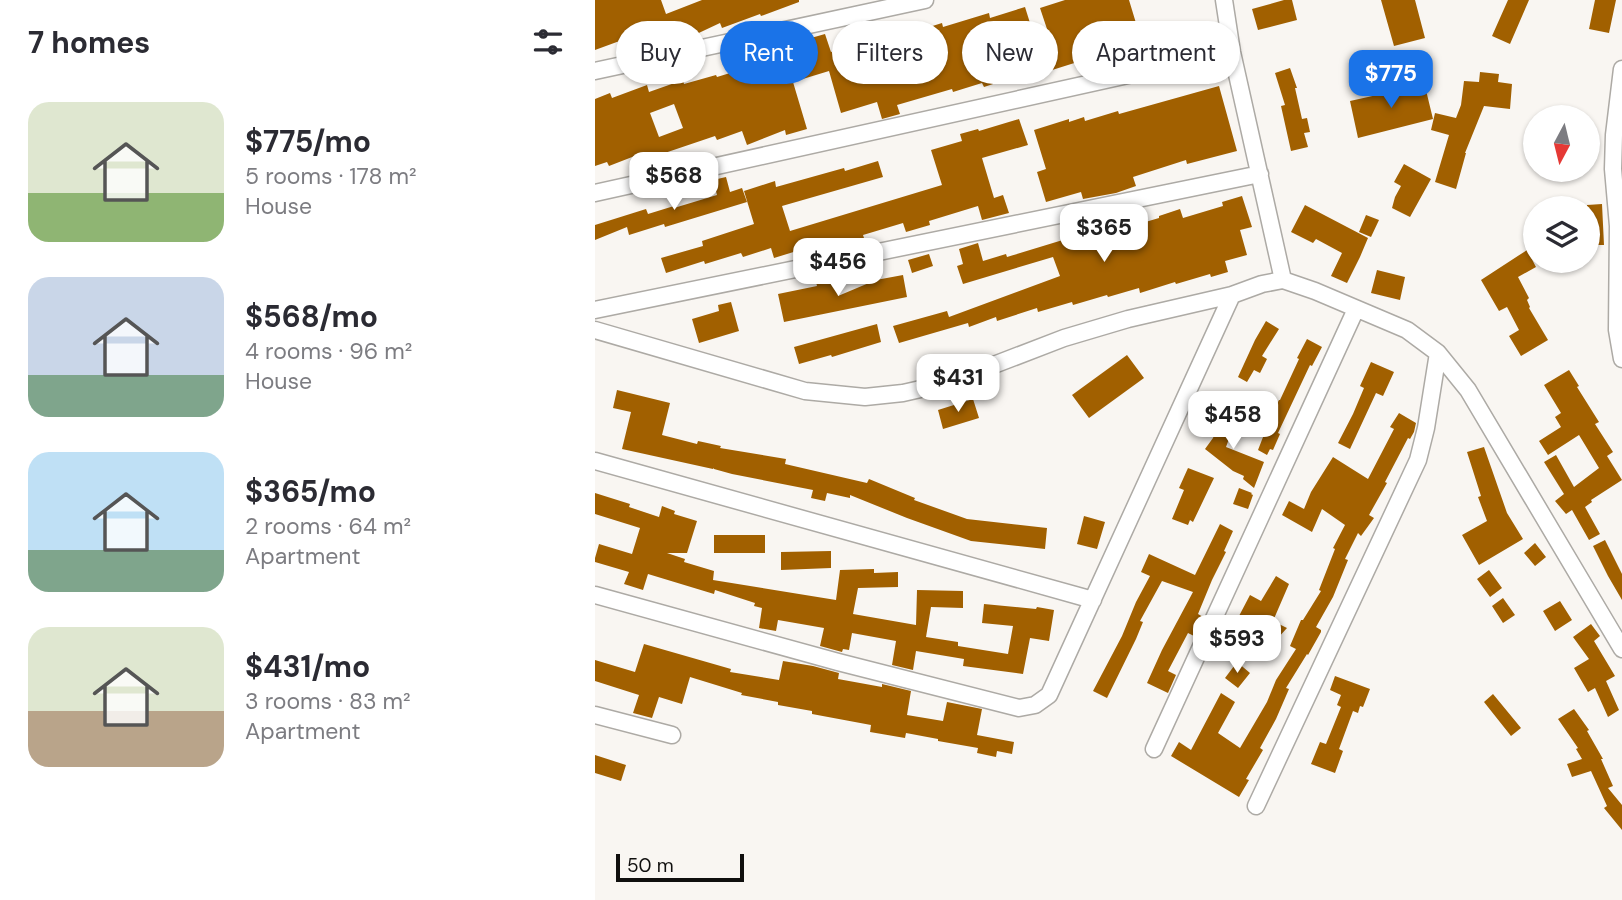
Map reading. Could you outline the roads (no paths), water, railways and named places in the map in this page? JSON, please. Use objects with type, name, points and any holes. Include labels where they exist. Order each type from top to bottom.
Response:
[{"type":"street","points":[[595,71],[925,0]]},
{"type":"street","points":[[1224,0],[1227,21]]},
{"type":"street","points":[[1622,69],[1612,169],[1620,280],[1617,330],[1622,359]]},
{"type":"street","points":[[595,193],[1087,84]]},
{"type":"street","points":[[1239,84],[1283,280]]},
{"type":"street","points":[[595,310],[1259,174]]},
{"type":"street","points":[[595,330],[805,391],[865,397],[903,393],[947,383],[1064,338],[1283,280],[1407,330],[1438,353],[1468,390],[1622,649]]},
{"type":"street","points":[[595,595],[838,662],[1019,708],[1035,705],[1049,695],[1232,295]]},
{"type":"street","points":[[1154,749],[1356,309]]},
{"type":"street","points":[[1256,806],[1418,460],[1438,353]]},
{"type":"street","points":[[595,461],[1093,600]]},
{"type":"street","points":[[595,715],[672,736]]}]
